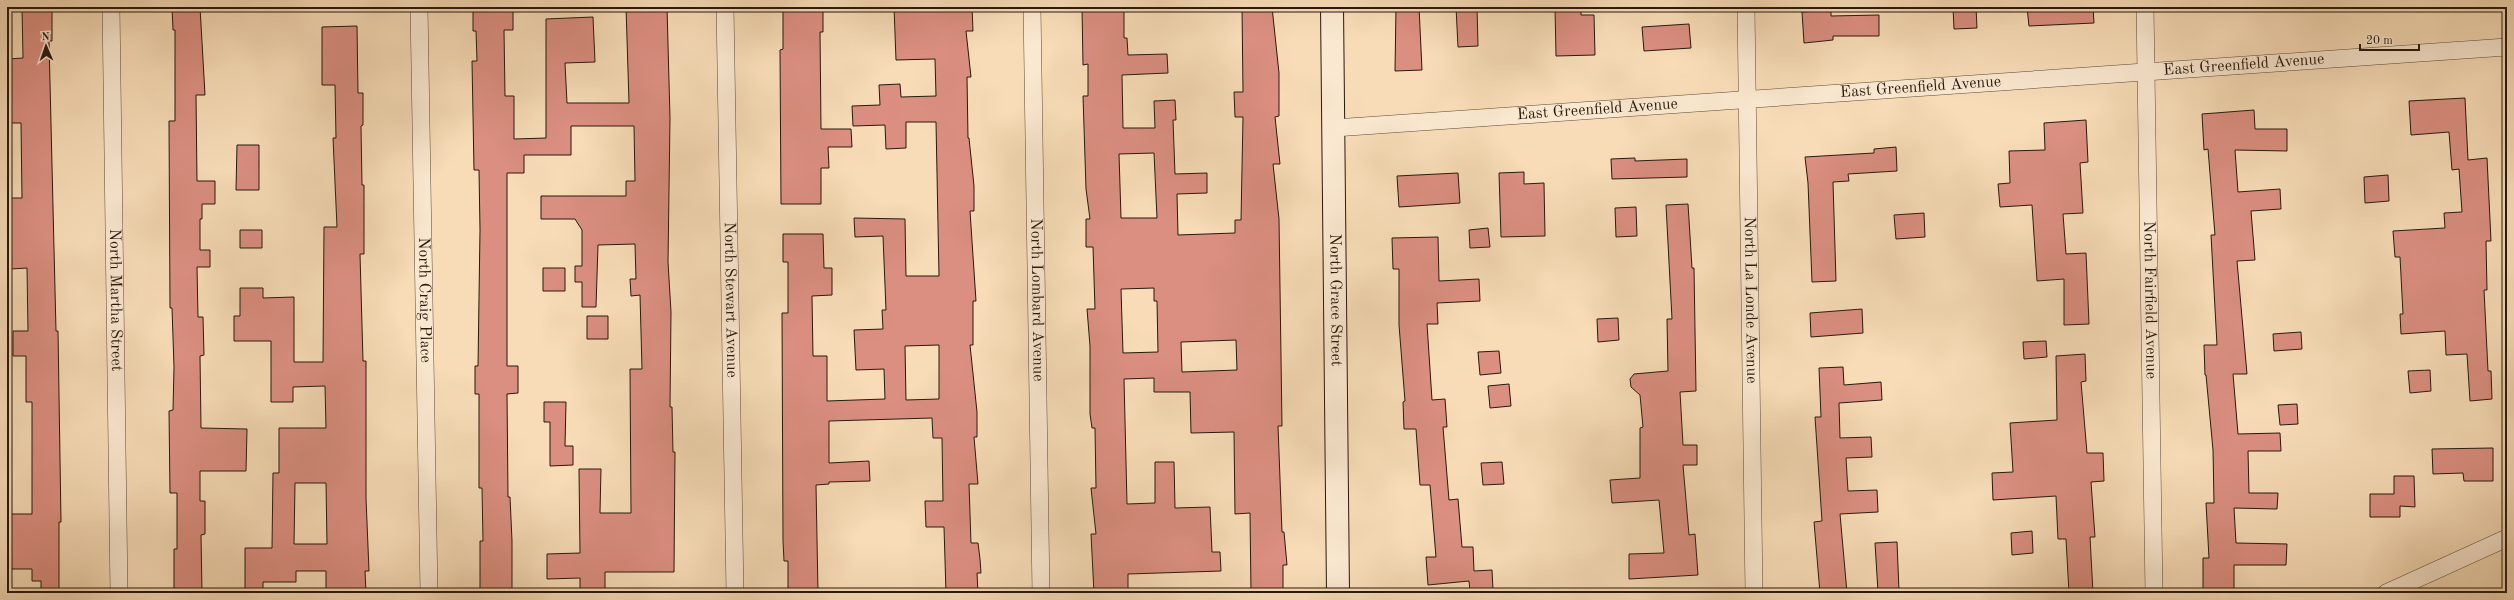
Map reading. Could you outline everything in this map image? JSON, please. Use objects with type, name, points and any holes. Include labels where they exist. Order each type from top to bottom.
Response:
[{"type":"street","name":"North Martha Street","points":[[111,7],[119,593]]},
{"type":"street","name":"North Craig Place","points":[[419,7],[429,593]]},
{"type":"street","name":"North Stewart Avenue","points":[[725,7],[735,593]]},
{"type":"street","name":"North Lombard Avenue","points":[[1032,7],[1041,593]]},
{"type":"street","name":"North Grace Street","points":[[1332,7],[1338,593]]},
{"type":"street","name":"North La Londe Avenue","points":[[1746,7],[1754,593]]},
{"type":"street","name":"North Fairfield Avenue","points":[[2146,7],[2154,593]]},
{"type":"street","name":"East Greenfield Avenue","points":[[1334,128],[2507,47]]},
{"type":"street","points":[[2386,593],[2507,538]]},
{"type":"building","points":[[22,7],[52,7],[52,41],[49,41],[56,331],[58,331],[61,522],[59,522],[59,593],[41,593],[41,581],[32,581],[32,569],[7,569],[9,514],[32,514],[32,402],[26,402],[26,356],[13,356],[13,331],[28,331],[27,268],[11,269],[11,198],[22,198],[21,123],[8,123],[7,59],[23,58]]},
{"type":"building","points":[[172,7],[200,7],[205,95],[196,95],[197,181],[215,181],[215,204],[202,204],[202,219],[200,219],[200,250],[210,250],[210,267],[197,267],[198,317],[203,317],[204,355],[200,356],[201,428],[247,429],[246,471],[200,471],[200,501],[205,501],[205,534],[201,535],[202,593],[174,593],[174,549],[177,549],[177,493],[170,493],[169,411],[173,410],[174,367],[172,308],[170,308],[169,121],[175,121],[175,30],[173,30]]},
{"type":"building","points":[[473,7],[513,7],[513,30],[504,30],[505,96],[514,96],[514,139],[546,138],[546,19],[593,17],[595,62],[565,63],[567,103],[629,103],[626,7],[667,7],[670,118],[668,262],[671,312],[670,407],[672,407],[673,452],[675,452],[674,572],[605,572],[605,593],[580,593],[580,578],[547,579],[547,554],[580,553],[579,469],[601,469],[600,513],[631,513],[630,369],[642,369],[640,295],[631,296],[630,279],[636,279],[635,244],[598,245],[596,307],[582,307],[582,282],[575,282],[575,266],[582,266],[582,230],[575,219],[541,219],[541,196],[626,196],[626,181],[635,181],[634,126],[571,126],[571,155],[524,155],[524,173],[507,173],[507,366],[518,366],[518,393],[507,394],[508,497],[510,497],[512,541],[512,593],[480,593],[480,541],[483,541],[482,488],[479,488],[479,394],[475,394],[475,366],[478,366],[480,230],[479,170],[474,170],[472,61],[477,61],[476,31],[473,31]]},
{"type":"building","points":[[783,7],[823,7],[823,32],[820,32],[821,129],[851,129],[852,147],[828,147],[829,168],[821,168],[821,204],[781,204],[780,50],[783,49]]},
{"type":"building","points":[[894,7],[972,7],[973,31],[966,31],[971,77],[967,77],[968,138],[974,186],[974,211],[970,211],[976,301],[973,301],[973,345],[970,345],[977,412],[977,437],[974,437],[978,484],[969,484],[971,543],[978,543],[980,559],[981,573],[977,573],[978,593],[946,593],[944,527],[926,527],[925,501],[943,501],[942,438],[933,438],[932,418],[829,421],[829,463],[869,461],[870,481],[829,482],[829,484],[816,485],[818,593],[788,593],[788,561],[784,561],[783,541],[782,313],[788,313],[788,262],[783,262],[783,234],[823,234],[824,268],[832,268],[832,295],[812,296],[813,356],[827,356],[827,401],[885,399],[884,369],[856,370],[854,330],[883,329],[882,310],[886,310],[883,236],[855,237],[854,218],[905,219],[906,276],[939,276],[936,122],[906,122],[906,148],[886,149],[885,125],[853,126],[852,106],[880,105],[879,85],[900,84],[901,97],[936,96],[935,59],[896,60]],"holes":[[[939,345],[939,399],[906,400],[905,346]]]},
{"type":"building","points":[[1082,7],[1124,7],[1124,38],[1127,38],[1128,55],[1167,54],[1168,73],[1122,75],[1123,128],[1155,128],[1154,101],[1175,100],[1176,120],[1173,120],[1175,174],[1207,173],[1207,193],[1177,194],[1178,235],[1235,233],[1235,220],[1241,220],[1243,117],[1235,117],[1234,92],[1243,92],[1242,7],[1272,7],[1279,73],[1279,116],[1275,117],[1280,164],[1273,164],[1279,219],[1282,426],[1278,426],[1282,532],[1284,532],[1287,565],[1283,565],[1283,593],[1251,593],[1250,513],[1235,514],[1234,432],[1191,433],[1190,392],[1154,392],[1154,378],[1124,379],[1127,504],[1155,503],[1155,462],[1174,462],[1175,508],[1210,507],[1212,552],[1220,552],[1221,571],[1128,574],[1128,593],[1094,593],[1091,534],[1096,534],[1091,488],[1096,488],[1095,428],[1092,428],[1090,414],[1090,346],[1087,309],[1095,309],[1093,247],[1086,247],[1086,219],[1090,219],[1086,189],[1083,96],[1088,96],[1088,64],[1083,65]],"holes":[[[1154,153],[1157,218],[1121,218],[1119,154]],[[1154,288],[1154,301],[1157,301],[1158,352],[1123,353],[1121,289]],[[1236,340],[1237,370],[1182,372],[1181,342]]]},
{"type":"building","points":[[1396,7],[1419,7],[1422,70],[1395,71]]},
{"type":"building","points":[[1456,7],[1477,7],[1478,46],[1458,47]]},
{"type":"building","points":[[1555,7],[1581,7],[1581,15],[1594,15],[1595,55],[1556,56]]},
{"type":"building","points":[[1953,7],[1976,7],[1977,28],[1954,29]]},
{"type":"building","points":[[2027,7],[2093,7],[2094,23],[2029,26]]},
{"type":"building","points":[[1831,10],[1831,16],[1879,15],[1879,36],[1833,36],[1833,40],[1804,43],[1802,12]]},
{"type":"building","points":[[1689,24],[1691,48],[1644,51],[1642,27]]},
{"type":"building","points":[[357,26],[358,93],[363,93],[363,125],[361,126],[362,185],[364,185],[364,254],[360,254],[363,361],[366,361],[366,498],[369,571],[365,571],[366,593],[326,593],[326,571],[296,571],[296,582],[263,582],[263,593],[245,593],[245,548],[272,548],[273,473],[279,473],[279,428],[326,428],[325,386],[293,387],[293,402],[271,402],[271,341],[234,341],[234,316],[240,316],[240,288],[263,288],[263,298],[294,297],[294,362],[323,362],[324,227],[337,227],[333,138],[336,138],[335,85],[322,85],[322,27]],"holes":[[[295,483],[326,483],[327,544],[294,544]]]},
{"type":"building","points":[[2465,98],[2468,160],[2487,158],[2491,241],[2486,241],[2487,290],[2484,290],[2488,371],[2491,371],[2492,399],[2470,401],[2467,354],[2446,355],[2445,331],[2401,334],[2400,314],[2403,314],[2400,257],[2395,257],[2393,231],[2445,228],[2444,213],[2462,212],[2459,169],[2452,170],[2449,132],[2411,135],[2409,101]]},
{"type":"building","points":[[2254,110],[2255,129],[2287,129],[2287,151],[2235,150],[2238,192],[2280,189],[2281,209],[2251,211],[2255,260],[2237,261],[2247,374],[2233,374],[2238,434],[2280,433],[2281,451],[2248,451],[2249,493],[2278,493],[2277,509],[2234,508],[2236,543],[2287,544],[2286,565],[2234,565],[2234,592],[2203,593],[2203,558],[2209,558],[2206,503],[2214,503],[2213,450],[2205,375],[2204,345],[2217,345],[2211,235],[2215,235],[2208,149],[2204,150],[2202,114]]},
{"type":"building","points":[[2086,120],[2088,162],[2080,163],[2083,213],[2063,214],[2066,254],[2086,253],[2089,324],[2064,325],[2064,279],[2037,281],[2032,205],[2000,207],[1998,184],[2010,183],[2009,151],[2045,150],[2044,123]]},
{"type":"building","points":[[237,145],[259,145],[259,190],[236,190]]},
{"type":"building","points":[[1896,147],[1897,171],[1848,174],[1849,181],[1833,182],[1836,281],[1812,282],[1808,183],[1805,157],[1874,153],[1874,149]]},
{"type":"building","points":[[1635,158],[1635,161],[1687,159],[1687,177],[1612,179],[1611,159]]},
{"type":"building","points":[[1524,172],[1524,184],[1544,183],[1545,236],[1501,237],[1499,173]]},
{"type":"building","points":[[1458,173],[1460,203],[1399,207],[1397,176]]},
{"type":"building","points":[[2388,175],[2389,201],[2365,203],[2364,177]]},
{"type":"building","points":[[1688,204],[1692,268],[1694,268],[1696,391],[1680,392],[1683,445],[1697,445],[1697,465],[1683,465],[1689,535],[1695,534],[1698,575],[1629,579],[1629,554],[1664,553],[1659,500],[1612,503],[1610,480],[1640,478],[1640,428],[1643,427],[1640,395],[1631,387],[1630,379],[1634,374],[1668,371],[1667,319],[1672,319],[1666,205]]},
{"type":"building","points":[[1636,207],[1637,236],[1616,237],[1615,208]]},
{"type":"building","points":[[1924,213],[1925,237],[1896,239],[1894,215]]},
{"type":"building","points":[[1488,228],[1490,247],[1470,248],[1469,230]]},
{"type":"building","points":[[240,230],[262,230],[262,248],[240,248]]},
{"type":"building","points":[[1438,237],[1439,281],[1479,279],[1480,301],[1437,303],[1438,324],[1427,324],[1432,400],[1445,399],[1447,427],[1443,427],[1449,500],[1458,499],[1462,547],[1473,547],[1474,571],[1492,570],[1493,590],[1470,591],[1469,581],[1428,585],[1426,557],[1436,557],[1430,485],[1420,485],[1416,429],[1404,429],[1403,402],[1405,401],[1399,325],[1399,269],[1393,269],[1392,238]]},
{"type":"building","points":[[543,268],[565,268],[565,291],[543,291]]},
{"type":"building","points":[[1862,309],[1863,333],[1811,337],[1810,313]]},
{"type":"building","points":[[587,316],[608,316],[608,339],[587,339]]},
{"type":"building","points":[[1618,318],[1619,340],[1598,342],[1597,319]]},
{"type":"building","points":[[2301,332],[2302,349],[2274,351],[2273,334]]},
{"type":"building","points":[[2046,341],[2047,357],[2024,359],[2023,342]]},
{"type":"building","points":[[1499,351],[1501,373],[1480,375],[1478,352]]},
{"type":"building","points":[[2085,354],[2086,381],[2081,382],[2087,453],[2103,453],[2104,481],[2091,482],[2095,537],[2090,537],[2093,593],[2069,593],[2066,539],[2058,539],[2056,496],[1993,500],[1992,473],[2013,472],[2010,423],[2057,420],[2056,356]]},
{"type":"building","points":[[1843,367],[1844,385],[1881,382],[1882,400],[1839,403],[1840,438],[1871,437],[1872,457],[1846,458],[1848,491],[1877,490],[1878,512],[1840,514],[1847,593],[1820,593],[1814,522],[1822,521],[1815,417],[1821,417],[1819,368]]},
{"type":"building","points":[[2430,370],[2431,391],[2410,393],[2408,371]]},
{"type":"building","points":[[1509,384],[1511,406],[1490,408],[1488,386]]},
{"type":"building","points":[[544,402],[566,402],[565,446],[573,446],[573,465],[550,466],[550,422],[544,422]]},
{"type":"building","points":[[2297,404],[2298,424],[2280,425],[2278,405]]},
{"type":"building","points":[[2493,448],[2493,481],[2464,481],[2463,473],[2433,474],[2432,449]]},
{"type":"building","points":[[1502,462],[1504,484],[1483,485],[1481,463]]},
{"type":"building","points":[[2394,476],[2414,476],[2415,507],[2400,506],[2400,517],[2370,517],[2370,494],[2394,494]]},
{"type":"building","points":[[2032,531],[2033,553],[2012,555],[2011,533]]},
{"type":"building","points":[[1897,542],[1899,591],[1878,592],[1875,543]]}]
